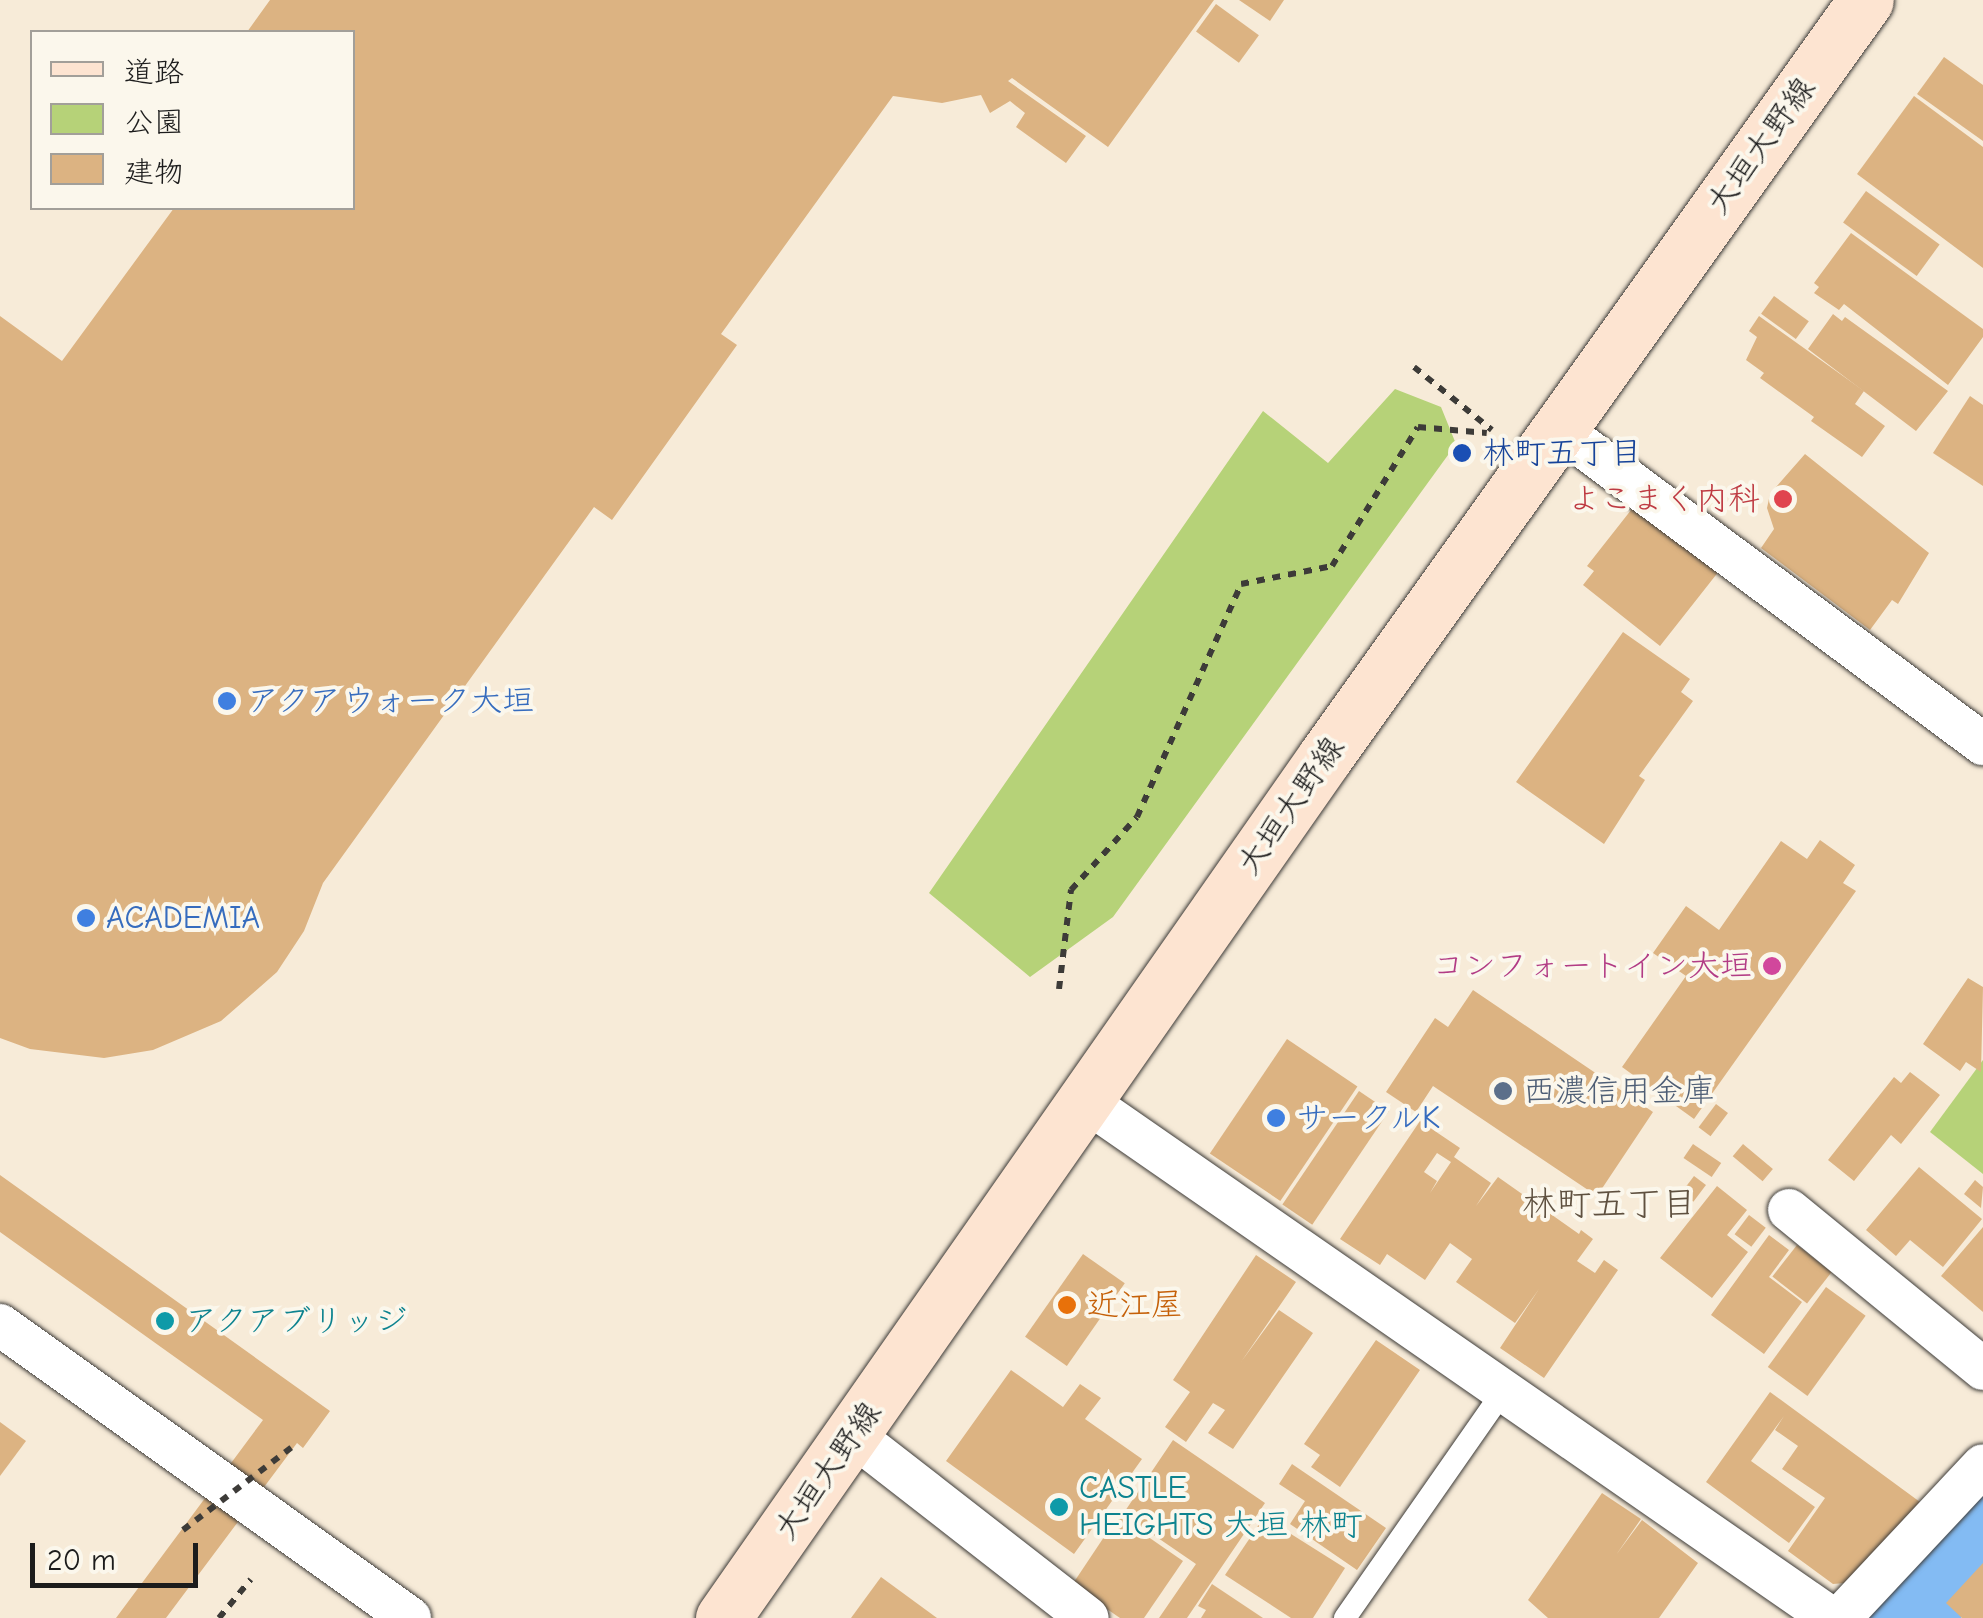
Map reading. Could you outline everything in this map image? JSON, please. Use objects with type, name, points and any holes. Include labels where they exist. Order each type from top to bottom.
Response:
[{"type":"main road","name":"大垣大野線","points":[[724,1618],[1558,428],[1866,0]]},
{"type":"street","points":[[1558,428],[1983,744]]},
{"type":"street","points":[[1084,1100],[1831,1618]]},
{"type":"street","points":[[1789,1210],[1983,1370]]},
{"type":"street","points":[[0,1325],[410,1618]]},
{"type":"street","points":[[854,1436],[1088,1618]]},
{"type":"street","points":[[1840,1618],[1983,1464]]},
{"type":"lane","points":[[1345,1618],[1506,1389]]},
{"type":"path","points":[[1058,989],[1071,890],[1137,817],[1241,584],[1332,566],[1418,426],[1497,434],[1414,368]]},
{"type":"path","points":[[182,1530],[297,1443]]},
{"type":"path","points":[[220,1618],[251,1579]]},
{"type":"green space","points":[[1395,389],[1441,407],[1456,444],[1113,917],[1030,977],[929,893],[1263,411],[1328,463]]},
{"type":"green space","points":[[1983,1060],[1983,1174],[1930,1132]]},
{"type":"building","name":"アクアウォーク大垣","points":[[270,0],[1214,0],[1108,147],[1012,78],[1008,81],[1086,136],[1066,163],[1016,127],[1025,113],[1010,101],[990,113],[981,95],[942,103],[893,96],[721,334],[737,345],[612,520],[594,507],[323,883],[304,931],[277,972],[221,1021],[153,1050],[104,1058],[30,1049],[0,1038],[0,316],[62,361],[173,210],[355,210],[355,30],[248,30]]},
{"type":"building","points":[[1239,0],[1284,0],[1270,21]]},
{"type":"building","points":[[1216,4],[1259,35],[1239,63],[1196,32]]},
{"type":"building","points":[[1944,57],[1983,85],[1983,141],[1917,94]]},
{"type":"building","points":[[1914,96],[1983,147],[1983,268],[1857,174]]},
{"type":"building","points":[[1866,191],[1940,244],[1917,276],[1843,223]]},
{"type":"building","points":[[1851,233],[1983,329],[1983,337],[1948,385],[1844,304],[1839,310],[1814,293],[1819,287],[1814,283]]},
{"type":"building","points":[[1774,296],[1809,321],[1796,339],[1761,314]]},
{"type":"building","points":[[1833,314],[1842,321],[1845,317],[1948,391],[1916,431],[1808,349]]},
{"type":"building","points":[[1759,316],[1864,391],[1855,404],[1885,426],[1862,457],[1811,421],[1814,417],[1760,378],[1764,373],[1746,360],[1757,337],[1749,331]]},
{"type":"building","points":[[1970,396],[1983,405],[1983,486],[1933,453]]},
{"type":"building","points":[[1805,454],[1929,553],[1898,604],[1892,600],[1870,630],[1761,548],[1774,529],[1767,508],[1770,494]]},
{"type":"building","points":[[1635,505],[1723,566],[1660,646],[1583,585],[1594,571],[1587,566]]},
{"type":"building","points":[[1623,632],[1690,679],[1681,692],[1693,701],[1639,776],[1645,780],[1604,844],[1516,782]]},
{"type":"building","name":"コンフォートイン大垣","points":[[1820,840],[1855,865],[1843,883],[1856,891],[1694,1119],[1622,1067],[1686,976],[1653,953],[1686,906],[1719,930],[1781,841],[1807,859]]},
{"type":"building","points":[[1968,978],[1983,987],[1981,1072],[1966,1062],[1960,1071],[1923,1044]]},
{"type":"building","points":[[1473,990],[1653,1112],[1597,1196],[1433,1086],[1416,1112],[1386,1092],[1435,1018],[1448,1027]]},
{"type":"building","points":[[1287,1039],[1357,1087],[1280,1201],[1210,1153]]},
{"type":"building","points":[[1910,1072],[1940,1095],[1901,1144],[1891,1135],[1854,1181],[1828,1160],[1894,1077],[1901,1083]]},
{"type":"building","points":[[1359,1091],[1389,1111],[1312,1225],[1282,1205]]},
{"type":"building","points":[[1716,1104],[1728,1113],[1711,1136],[1699,1127]]},
{"type":"building","points":[[1420,1121],[1460,1148],[1454,1157],[1491,1183],[1476,1206],[1498,1177],[1579,1234],[1581,1230],[1593,1239],[1577,1261],[1595,1273],[1604,1260],[1618,1270],[1544,1378],[1500,1348],[1539,1289],[1515,1323],[1456,1282],[1472,1259],[1450,1243],[1425,1280],[1387,1254],[1380,1265],[1340,1239]],"holes":[[[1437,1153],[1451,1162],[1430,1193],[1437,1181],[1424,1172]]]},
{"type":"building","points":[[1693,1144],[1721,1163],[1712,1177],[1683,1158]]},
{"type":"building","points":[[1743,1144],[1773,1169],[1763,1181],[1733,1156]]},
{"type":"building","points":[[1919,1167],[1982,1219],[1943,1267],[1910,1240],[1896,1256],[1866,1230]]},
{"type":"building","name":"アクアブリッジ","points":[[0,1175],[330,1411],[303,1448],[297,1443],[166,1618],[116,1618],[263,1420],[0,1232]]},
{"type":"building","points":[[1694,1176],[1706,1185],[1693,1202],[1681,1193]]},
{"type":"building","points":[[1975,1180],[1983,1187],[1981,1208],[1964,1194]]},
{"type":"building","points":[[1717,1186],[1747,1210],[1727,1235],[1748,1252],[1712,1298],[1660,1258]]},
{"type":"building","points":[[1749,1215],[1766,1228],[1751,1247],[1735,1234]]},
{"type":"building","points":[[1983,1227],[1983,1312],[1941,1276]]},
{"type":"building","points":[[1769,1235],[1789,1250],[1769,1277],[1802,1302],[1764,1354],[1711,1315]]},
{"type":"building","points":[[1797,1245],[1832,1272],[1807,1304],[1772,1277]]},
{"type":"building","points":[[1083,1254],[1125,1283],[1067,1366],[1025,1337]]},
{"type":"building","points":[[1256,1255],[1296,1282],[1241,1362],[1279,1310],[1313,1333],[1233,1449],[1208,1433],[1225,1410],[1213,1403],[1186,1442],[1165,1427],[1190,1392],[1173,1380]]},
{"type":"building","points":[[1826,1287],[1866,1316],[1807,1396],[1768,1367]]},
{"type":"building","points":[[1376,1340],[1420,1370],[1340,1487],[1311,1467],[1320,1455],[1304,1444]]},
{"type":"building","name":"CASTLE HEIGHTS 大垣 林町","points":[[1011,1370],[1063,1407],[1080,1384],[1101,1398],[1085,1419],[1142,1459],[1074,1554],[946,1461]]},
{"type":"building","points":[[1770,1392],[1920,1502],[1845,1583],[1833,1584],[1788,1551],[1825,1498],[1782,1469],[1798,1446],[1775,1430],[1784,1416],[1751,1461],[1815,1507],[1789,1543],[1706,1482]]},
{"type":"building","points":[[0,1422],[26,1441],[0,1476]]},
{"type":"building","points":[[1173,1440],[1265,1503],[1187,1618],[1159,1618],[1196,1564],[1123,1514]]},
{"type":"building","points":[[1292,1464],[1386,1528],[1357,1570],[1290,1524],[1305,1501],[1279,1484]]},
{"type":"building","points":[[1602,1493],[1641,1519],[1616,1555],[1642,1520],[1698,1563],[1659,1618],[1548,1618],[1528,1600]]},
{"type":"building","points":[[1118,1516],[1183,1561],[1144,1618],[1120,1618],[1072,1585]]},
{"type":"building","points":[[1264,1517],[1345,1568],[1313,1618],[1291,1618],[1225,1575]]},
{"type":"building","points":[[1983,1563],[1983,1618],[1962,1618],[1946,1603]]},
{"type":"building","points":[[881,1577],[937,1618],[851,1618]]},
{"type":"building","points":[[1212,1584],[1263,1618],[1201,1618],[1206,1610],[1198,1606]]},
{"type":"waterway","points":[[1892,1618],[1983,1522]]},
{"type":"place","name":"林町五丁目","points":[[1462,453]]},
{"type":"place","name":"よこまく内科","points":[[1783,499]]},
{"type":"place","name":"アクアウォーク大垣","points":[[227,701]]},
{"type":"place","name":"ACADEMIA","points":[[86,918]]},
{"type":"place","name":"コンフォートイン大垣","points":[[1772,966]]},
{"type":"place","name":"西濃信用金庫","points":[[1503,1091]]},
{"type":"place","name":"サークルK","points":[[1276,1118]]},
{"type":"place","name":"近江屋","points":[[1067,1305]]},
{"type":"place","name":"アクアブリッジ","points":[[165,1321]]},
{"type":"place","name":"CASTLE HEIGHTS 大垣 林町","points":[[1059,1507]]},
{"type":"district","name":"林町五丁目","points":[[1609,1204]]}]
